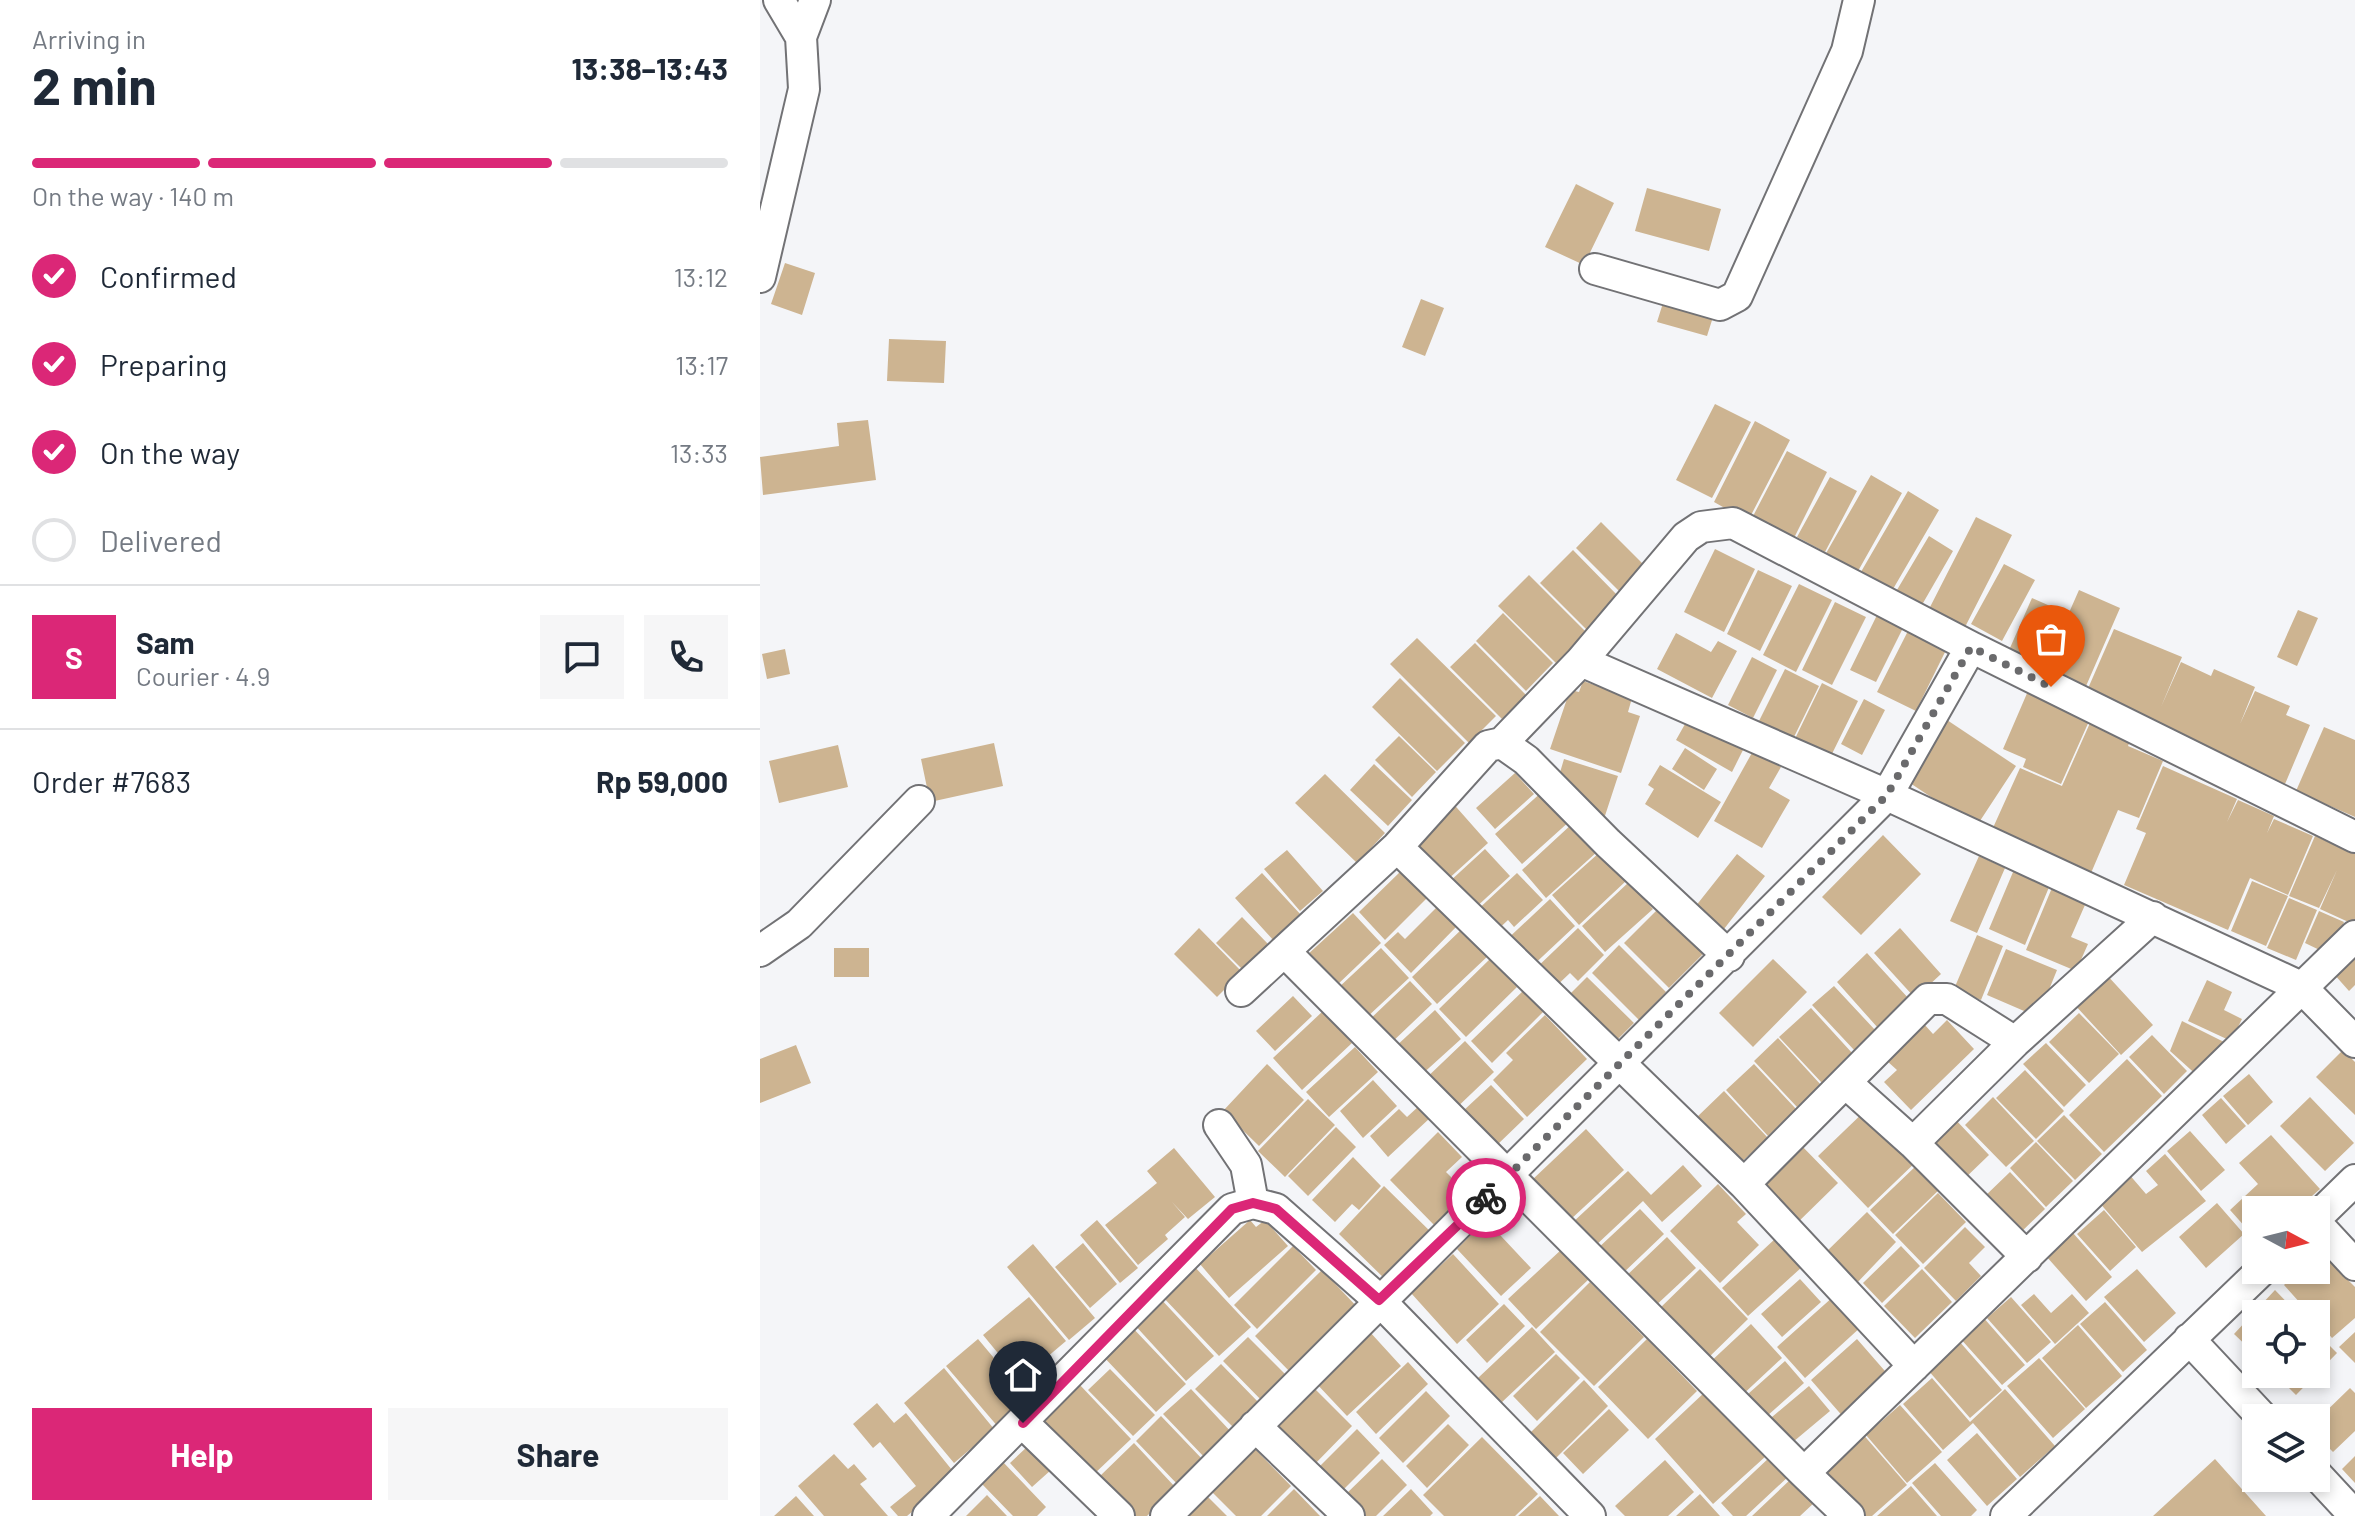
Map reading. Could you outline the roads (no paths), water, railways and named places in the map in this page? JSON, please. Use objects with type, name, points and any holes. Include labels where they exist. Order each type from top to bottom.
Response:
[{"type":"street","points":[[779,0],[801,37]]},
{"type":"street","points":[[760,277],[804,89],[801,37],[815,0]]},
{"type":"street","points":[[1595,269],[1720,305],[1737,296],[1847,51],[1859,0]]},
{"type":"street","points":[[1241,991],[1286,953],[1397,847],[1488,746],[1502,743],[1581,661],[1686,537],[1716,523],[1733,523],[1971,647],[2355,837]]},
{"type":"street","points":[[1166,1516],[1379,1300],[1619,1067],[1887,795],[1971,647]]},
{"type":"street","points":[[1581,661],[1887,795],[2301,987],[2355,1042]]},
{"type":"street","points":[[1502,743],[1526,760],[1608,843],[1729,956]]},
{"type":"street","points":[[760,951],[799,924],[919,801]]},
{"type":"street","points":[[1397,847],[1619,1067],[1744,1184],[1914,1366]]},
{"type":"street","points":[[1913,1143],[2015,1042],[2153,917]]},
{"type":"street","points":[[1804,1473],[2355,936]]},
{"type":"street","points":[[1286,953],[1507,1178],[1849,1516]]},
{"type":"street","points":[[1744,1184],[1928,999],[1938,997],[2015,1042]]},
{"type":"street","points":[[1846,1083],[1913,1143],[2027,1257]]},
{"type":"street","points":[[1219,1125],[1246,1165],[1253,1203]]},
{"type":"street","points":[[2330,1206],[2355,1180]]},
{"type":"street","points":[[928,1516],[1232,1209],[1253,1203],[1276,1209],[1379,1300],[1590,1516]]},
{"type":"street","points":[[2330,1236],[2355,1265]]},
{"type":"street","points":[[2006,1516],[2247,1284]]},
{"type":"street","points":[[2189,1339],[2250,1404]]},
{"type":"street","points":[[1023,1423],[1119,1516]]},
{"type":"street","points":[[1255,1426],[1349,1516]]},
{"type":"street","points":[[2330,1489],[2355,1516]]}]
